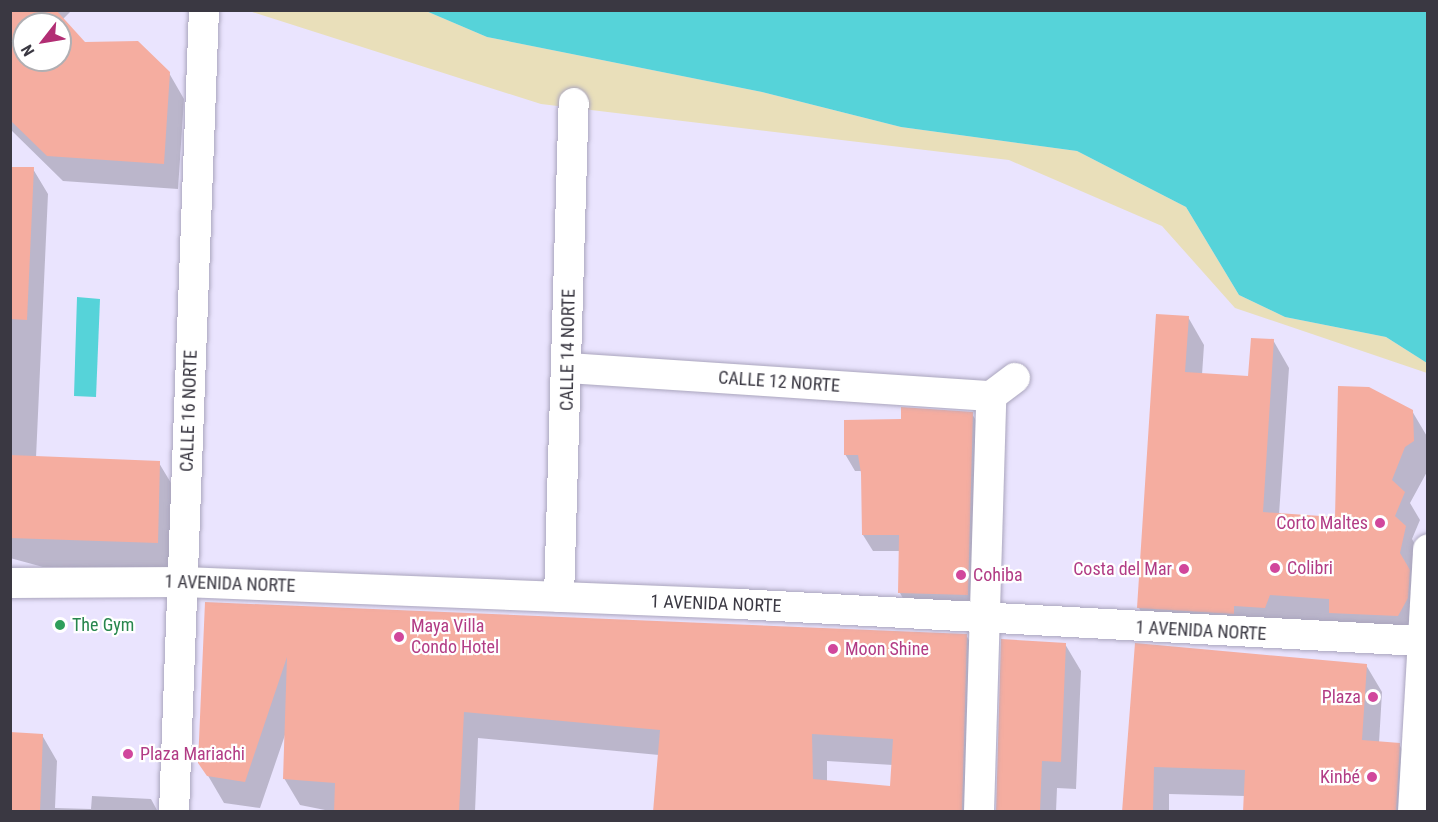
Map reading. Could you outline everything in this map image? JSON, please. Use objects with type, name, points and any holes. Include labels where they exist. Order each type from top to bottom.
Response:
[{"type":"street","name":"CALLE 16 NORTE","points":[[174,812],[204,10]]},
{"type":"street","name":"CALLE 14 NORTE","points":[[560,597],[574,103]]},
{"type":"street","name":"CALLE 12 NORTE","points":[[568,368],[991,396]]},
{"type":"street","points":[[979,812],[991,396],[1015,378]]},
{"type":"street","points":[[1413,812],[1428,549]]},
{"type":"street","name":"1 AVENIDA NORTE","points":[[10,583],[183,582],[560,597],[778,606],[983,621],[1421,641]]},
{"type":"sand","points":[[249,11],[426,11],[487,37],[762,92],[901,127],[1077,151],[1186,207],[1239,295],[1285,317],[1386,337],[1427,363],[1427,373],[1235,308],[1162,226],[1009,160],[541,104]]},
{"type":"shaded area","points":[[426,11],[1427,11],[1427,363],[1386,337],[1285,317],[1239,295],[1186,207],[1077,151],[901,127],[762,92],[487,37]]},
{"type":"shaded area","points":[[77,297],[100,299],[96,397],[74,396]]},
{"type":"building","points":[[10,10],[56,10],[58,12],[12,12],[12,72],[72,72],[72,28],[85,42],[138,41],[170,72],[164,164],[47,156],[10,120]]},
{"type":"building","points":[[10,167],[34,167],[27,320],[10,319]]},
{"type":"building","points":[[1156,314],[1189,316],[1185,372],[1248,376],[1251,338],[1274,339],[1263,512],[1335,517],[1338,386],[1369,387],[1413,410],[1414,441],[1405,447],[1392,480],[1405,492],[1395,516],[1406,526],[1400,553],[1410,570],[1408,598],[1398,616],[1329,613],[1329,599],[1270,595],[1265,608],[1234,606],[1234,614],[1137,608]]},
{"type":"building","points":[[901,407],[973,412],[968,595],[898,593],[899,535],[862,535],[861,473],[858,455],[844,455],[844,420],[901,419]]},
{"type":"building","points":[[10,455],[160,461],[158,543],[10,538]]},
{"type":"building","points":[[205,602],[967,634],[962,812],[653,812],[660,730],[464,712],[459,812],[334,812],[335,783],[283,779],[287,657],[245,782],[207,776],[198,763]],"holes":[[[812,734],[893,739],[890,786],[813,779]]]},
{"type":"building","points":[[1001,639],[1066,643],[1061,762],[1042,761],[1040,812],[996,812]]},
{"type":"building","points":[[1135,643],[1367,664],[1362,740],[1400,743],[1396,812],[1243,812],[1245,770],[1154,767],[1153,812],[1122,812]]},
{"type":"building","points":[[10,732],[43,734],[40,812],[10,812]]},
{"type":"place","name":"Corto Maltes","points":[[1380,523]]},
{"type":"place","name":"Colibri","points":[[1275,568]]},
{"type":"place","name":"Costa del Mar","points":[[1184,569]]},
{"type":"place","name":"Cohiba","points":[[961,575]]},
{"type":"place","name":"The Gym","points":[[60,625]]},
{"type":"place","name":"Maya Villa Condo Hotel","points":[[399,637]]},
{"type":"place","name":"Moon Shine","points":[[833,649]]},
{"type":"place","name":"Plaza","points":[[1373,697]]},
{"type":"place","name":"Plaza Mariachi","points":[[128,754]]},
{"type":"place","name":"Kinbé","points":[[1372,777]]}]
